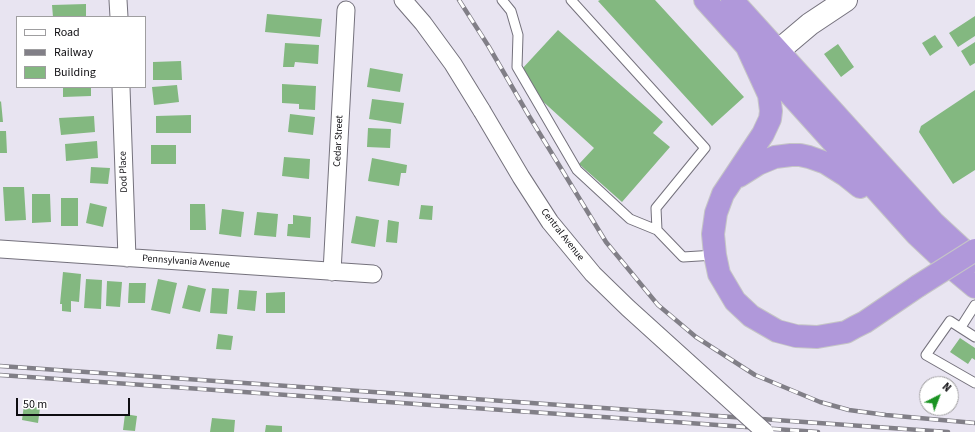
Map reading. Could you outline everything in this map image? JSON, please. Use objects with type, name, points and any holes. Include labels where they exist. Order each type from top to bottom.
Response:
[{"type":"highway","points":[[705,0],[916,234]]},
{"type":"highway","points":[[732,0],[928,217],[952,242],[975,261]]},
{"type":"highway","points":[[747,47],[769,95],[771,111],[770,120],[763,134],[723,194],[716,213],[713,234],[719,274],[735,301],[743,310],[758,321],[777,331],[796,336],[817,337],[846,332],[865,322],[975,250]]},
{"type":"highway","points":[[733,180],[758,164],[775,157],[791,155],[817,159],[845,175],[916,234],[975,287]]},
{"type":"main road","points":[[778,51],[810,24],[846,0]]},
{"type":"street","points":[[118,0],[119,16]]},
{"type":"street","name":"Central Avenue","points":[[403,0],[423,23],[453,64],[521,177],[547,217],[571,248],[593,274],[628,308],[765,432]]},
{"type":"street","name":"Cedar Street","points":[[332,272],[346,10]]},
{"type":"street","name":"Dod Place","points":[[121,88],[127,258]]},
{"type":"street","name":"Pennsylvania Avenue","points":[[0,249],[373,274]]},
{"type":"lane","points":[[502,0],[511,11],[518,35],[517,67],[577,170],[630,220],[657,230],[682,257],[715,255]]},
{"type":"lane","points":[[571,0],[706,148],[656,208],[657,230]]},
{"type":"lane","points":[[961,327],[975,305]]},
{"type":"lane","points":[[975,337],[950,321],[926,354],[975,383]]},
{"type":"building","points":[[655,0],[744,97],[712,126],[598,1]]},
{"type":"building","points":[[86,4],[86,16],[53,16],[52,5]]},
{"type":"building","points":[[267,14],[322,19],[320,37],[265,32]]},
{"type":"building","points":[[975,16],[975,36],[958,47],[949,33]]},
{"type":"building","points":[[558,30],[663,122],[653,133],[670,147],[622,202],[579,164],[594,148],[538,97],[521,70]]},
{"type":"building","points":[[935,35],[943,47],[930,56],[922,43]]},
{"type":"building","points":[[975,42],[975,63],[970,66],[961,51]]},
{"type":"building","points":[[285,43],[319,45],[318,64],[295,62],[294,67],[283,67]]},
{"type":"building","points":[[838,44],[854,67],[841,77],[824,54]]},
{"type":"building","points":[[181,61],[182,80],[153,80],[153,62]]},
{"type":"building","points":[[370,68],[403,74],[400,92],[367,87]]},
{"type":"building","points":[[282,84],[316,86],[315,110],[299,109],[299,104],[282,103]]},
{"type":"building","points":[[177,85],[179,102],[154,105],[152,87]]},
{"type":"building","points":[[63,88],[91,88],[91,96],[63,97]]},
{"type":"building","points":[[975,90],[975,170],[953,184],[919,132],[921,126]]},
{"type":"building","points":[[372,99],[404,103],[401,124],[369,119]]},
{"type":"building","points":[[1,101],[3,122],[0,122]]},
{"type":"building","points":[[290,114],[315,117],[313,135],[288,132]]},
{"type":"building","points":[[191,115],[191,133],[156,133],[156,116]]},
{"type":"building","points":[[94,116],[95,132],[61,135],[59,118]]},
{"type":"building","points":[[368,128],[391,129],[390,148],[367,147]]},
{"type":"building","points":[[0,131],[6,131],[7,153],[0,153]]},
{"type":"building","points":[[97,141],[98,158],[66,161],[65,144]]},
{"type":"building","points":[[151,145],[176,145],[176,164],[151,164]]},
{"type":"building","points":[[284,157],[310,159],[309,179],[282,176]]},
{"type":"building","points":[[372,158],[407,165],[406,173],[401,173],[399,186],[368,181]]},
{"type":"building","points":[[91,167],[110,168],[108,184],[90,183]]},
{"type":"building","points":[[3,187],[24,187],[26,220],[5,221]]},
{"type":"building","points":[[32,194],[50,194],[51,222],[32,223]]},
{"type":"building","points":[[61,198],[78,198],[78,226],[61,226]]},
{"type":"building","points":[[90,203],[107,207],[103,227],[86,223]]},
{"type":"building","points":[[190,204],[205,204],[206,230],[190,230]]},
{"type":"building","points":[[421,205],[433,206],[432,220],[419,219]]},
{"type":"building","points":[[222,209],[244,212],[241,237],[219,234]]},
{"type":"building","points":[[257,212],[278,214],[276,237],[254,235]]},
{"type":"building","points":[[293,215],[311,217],[310,238],[287,236],[288,224],[293,224]]},
{"type":"building","points":[[356,216],[379,220],[375,247],[351,243]]},
{"type":"building","points":[[388,220],[399,222],[397,243],[386,242]]},
{"type":"building","points":[[63,272],[81,274],[79,302],[71,301],[71,312],[62,311],[62,304],[60,304]]},
{"type":"building","points":[[86,279],[102,280],[101,309],[84,308]]},
{"type":"building","points":[[158,279],[177,283],[170,314],[151,310]]},
{"type":"building","points":[[107,281],[122,282],[120,307],[106,306]]},
{"type":"building","points":[[129,283],[146,283],[145,303],[128,303]]},
{"type":"building","points":[[188,285],[206,289],[200,312],[182,308]]},
{"type":"building","points":[[212,288],[229,289],[227,314],[210,313]]},
{"type":"building","points":[[239,290],[257,291],[255,311],[237,309]]},
{"type":"building","points":[[285,292],[285,313],[266,313],[266,293]]},
{"type":"building","points":[[218,334],[233,336],[231,350],[216,349]]},
{"type":"building","points":[[960,338],[975,348],[975,360],[972,358],[968,364],[950,352]]},
{"type":"building","points":[[24,405],[40,408],[38,423],[22,420]]},
{"type":"building","points":[[125,414],[137,416],[135,431],[123,430]]},
{"type":"building","points":[[212,418],[235,420],[234,432],[210,432]]},
{"type":"building","points":[[266,425],[282,426],[282,432],[265,432]]},
{"type":"railway","points":[[459,0],[489,47],[529,116],[606,242],[658,305],[696,337],[755,375],[820,402],[849,410],[975,423]]},
{"type":"railway","points":[[0,366],[948,432]]},
{"type":"railway","points":[[0,375],[818,432]]}]
